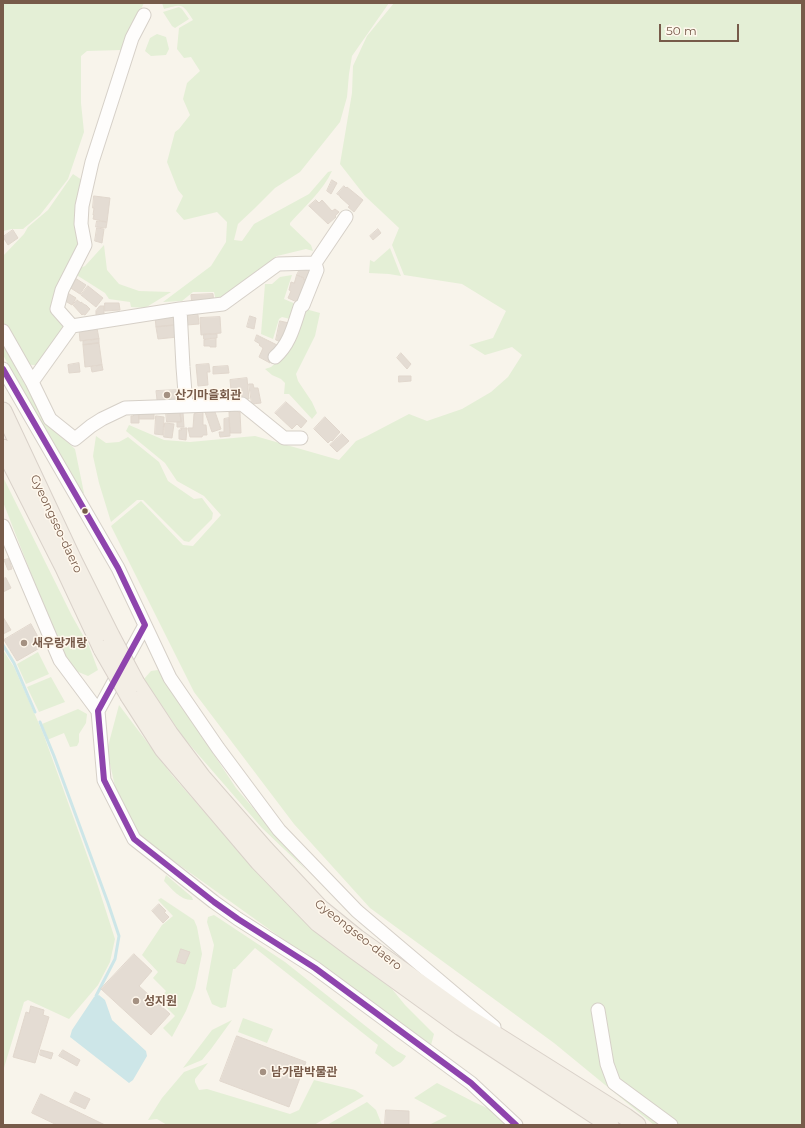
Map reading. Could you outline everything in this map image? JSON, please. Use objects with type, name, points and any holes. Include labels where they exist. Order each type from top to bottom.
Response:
[{"type":"main road","name":"Gyeongseo-daero","points":[[3,411],[73,560],[106,642]]},
{"type":"main road","name":"Gyeongseo-daero","points":[[3,448],[64,568],[106,642]]},
{"type":"main road","points":[[106,642],[133,690]]},
{"type":"main road","name":"Gyeongseo-daero","points":[[133,690],[169,733],[202,777],[265,849],[320,908],[357,938],[458,1010],[637,1125]]},
{"type":"main road","name":"Gyeongseo-daero","points":[[133,690],[163,749],[259,862],[318,923],[461,1027],[610,1125]]},
{"type":"street","points":[[72,326],[57,309],[62,290],[85,245],[81,224],[82,206],[92,162],[132,38],[144,14]]},
{"type":"street","points":[[275,357],[281,352],[292,334],[300,307],[303,305],[317,270],[316,263],[346,217]]},
{"type":"street","points":[[32,382],[72,326],[180,309],[223,304],[278,264],[316,263]]},
{"type":"street","points":[[180,309],[186,406]]},
{"type":"street","points":[[3,331],[32,382],[50,419],[75,439],[102,419],[125,408],[242,404],[284,438],[301,438]]},
{"type":"street","points":[[3,369],[118,568],[170,678],[218,748],[279,830],[357,911],[524,1052]]},
{"type":"street","points":[[3,526],[60,660],[98,711],[104,780],[134,839],[214,902],[315,968],[471,1083],[516,1125]]},
{"type":"street","points":[[98,711],[145,626]]},
{"type":"street","points":[[598,1010],[607,1064],[614,1083],[671,1125]]},
{"type":"green space","points":[[3,3],[144,3],[122,50],[87,51],[81,56],[81,103],[84,132],[68,179],[40,215],[23,229],[3,231]]},
{"type":"green space","points":[[162,3],[389,3],[352,56],[347,97],[340,122],[300,172],[275,188],[238,224],[234,240],[242,241],[254,224],[309,194],[328,172],[332,171],[324,185],[290,223],[290,225],[311,245],[313,251],[306,249],[277,256],[223,299],[216,301],[214,292],[193,292],[182,301],[163,302],[211,266],[226,242],[227,222],[217,212],[184,220],[176,211],[183,196],[178,190],[167,162],[175,132],[190,115],[183,99],[187,83],[200,71],[191,57],[184,58],[177,49],[179,28],[193,20],[182,6],[164,9]]},
{"type":"green space","points":[[394,3],[802,3],[802,1125],[654,1125],[554,1043],[370,908],[294,824],[194,692],[111,526],[141,501],[183,545],[193,546],[221,515],[204,496],[177,481],[165,463],[126,431],[129,425],[164,440],[190,442],[255,436],[339,460],[356,441],[409,414],[427,421],[462,409],[491,392],[508,377],[522,355],[512,347],[485,355],[469,345],[493,338],[506,311],[462,284],[404,275],[392,245],[399,228],[365,196],[340,164],[352,93],[353,66],[367,36]]},
{"type":"green space","points":[[179,7],[189,19],[175,28],[163,12]]},
{"type":"green space","points":[[157,34],[166,37],[169,49],[166,55],[151,56],[145,51],[150,38]]},
{"type":"green space","points":[[73,174],[82,180],[79,244],[57,286],[66,325],[38,365],[32,365],[27,363],[3,323],[3,256],[24,234],[28,227],[48,210]]},
{"type":"green space","points":[[104,245],[107,270],[119,284],[139,291],[171,292],[145,308],[131,307],[130,302],[109,299],[105,293],[75,274],[78,269],[85,266]]},
{"type":"green space","points":[[390,248],[401,276],[369,273],[370,260],[374,262]]},
{"type":"green space","points":[[292,275],[284,299],[298,305],[294,320],[282,317],[279,319],[273,339],[261,334],[265,284],[272,284],[280,277]]},
{"type":"green space","points":[[302,308],[320,313],[315,336],[296,374],[298,381],[312,402],[317,413],[312,419],[289,394],[284,394],[285,383],[265,369],[271,367],[279,360]]},
{"type":"green space","points":[[3,345],[50,426],[75,449],[84,493],[79,494],[3,355]]},
{"type":"green space","points":[[96,436],[106,443],[119,442],[128,437],[159,462],[168,481],[194,499],[202,498],[213,513],[212,519],[189,542],[184,541],[143,500],[137,500],[111,522],[99,483],[93,456]]},
{"type":"green space","points":[[3,477],[72,616],[89,646],[98,670],[88,676],[76,671],[62,653],[3,502]]},
{"type":"green space","points":[[3,650],[14,667],[43,733],[96,880],[115,939],[110,962],[98,985],[69,1019],[28,1000],[24,1002],[3,1071]]},
{"type":"green space","points":[[38,652],[49,674],[26,684],[17,664]]},
{"type":"green space","points":[[158,670],[236,788],[306,870],[262,828],[183,737],[144,679],[151,671]]},
{"type":"green space","points":[[51,677],[65,702],[39,712],[27,687]]},
{"type":"green space","points":[[119,705],[172,775],[247,861],[322,934],[392,989],[405,1005],[434,1034],[431,1045],[136,834],[117,796],[107,750]]},
{"type":"green space","points":[[78,709],[87,714],[86,723],[79,734],[79,742],[77,746],[70,747],[64,733],[47,740],[42,724]]},
{"type":"green space","points":[[166,875],[192,897],[193,900],[185,899],[174,891],[164,881]]},
{"type":"green space","points":[[161,898],[194,920],[197,927],[202,954],[195,988],[186,1011],[172,1037],[163,1028],[175,1016],[159,1000],[166,991],[153,978],[158,972],[142,955],[162,925],[173,916],[158,900]]},
{"type":"green space","points":[[214,915],[285,962],[397,1051],[406,1056],[404,1060],[393,1067],[375,1053],[378,1045],[255,948],[235,969],[233,969],[226,1007],[221,1008],[212,1004],[206,989],[214,945],[207,922],[208,917]]},
{"type":"green space","points":[[243,1018],[273,1029],[267,1043],[238,1032]]},
{"type":"green space","points":[[232,1020],[202,1060],[183,1068],[212,1030]]},
{"type":"green space","points":[[208,1063],[195,1079],[199,1090],[207,1089],[290,1114],[299,1110],[314,1080],[355,1090],[364,1096],[314,1125],[167,1125],[157,1119],[148,1120],[162,1098],[184,1072]]},
{"type":"green space","points":[[437,1083],[509,1118],[512,1125],[429,1125],[447,1116],[414,1098]]},
{"type":"green space","points":[[367,1102],[376,1110],[382,1125],[327,1125]]},
{"type":"water","points":[[99,995],[105,1000],[112,1020],[146,1051],[147,1056],[133,1080],[129,1083],[70,1037],[72,1030],[94,997]]},
{"type":"building","points":[[332,180],[337,183],[331,194],[327,191]]},
{"type":"building","points":[[344,186],[363,200],[354,212],[348,207],[350,206],[337,194]]},
{"type":"building","points":[[94,196],[110,198],[107,222],[93,219]]},
{"type":"building","points":[[316,200],[319,203],[322,200],[332,211],[335,209],[339,212],[328,224],[309,206]]},
{"type":"building","points":[[97,221],[107,222],[106,228],[96,227]]},
{"type":"building","points":[[97,228],[104,229],[102,243],[95,241]]},
{"type":"building","points":[[378,229],[381,233],[373,240],[370,236]]},
{"type":"building","points":[[13,230],[18,238],[8,245],[3,237]]},
{"type":"building","points":[[300,269],[313,271],[308,281],[297,275]]},
{"type":"building","points":[[297,275],[308,281],[299,303],[288,298],[291,291],[289,290],[291,282],[294,283]]},
{"type":"building","points":[[72,276],[86,285],[80,294],[66,285]]},
{"type":"building","points":[[88,286],[103,298],[96,307],[81,295]]},
{"type":"building","points":[[66,292],[76,298],[72,305],[62,299]]},
{"type":"building","points":[[213,294],[214,303],[192,306],[191,295]]},
{"type":"building","points":[[77,300],[90,309],[85,315],[82,315],[73,305]]},
{"type":"building","points":[[105,303],[119,303],[120,310],[105,311]]},
{"type":"building","points":[[100,306],[104,306],[104,316],[96,317],[96,311]]},
{"type":"building","points":[[175,314],[176,325],[156,327],[155,317]]},
{"type":"building","points":[[198,315],[199,324],[187,325],[186,316]]},
{"type":"building","points":[[250,316],[256,318],[254,329],[247,327]]},
{"type":"building","points":[[220,317],[221,333],[201,335],[200,318]]},
{"type":"building","points":[[280,321],[289,323],[284,343],[276,340]]},
{"type":"building","points":[[177,325],[178,337],[158,339],[156,327]]},
{"type":"building","points":[[97,328],[99,339],[80,341],[79,330]]},
{"type":"building","points":[[204,334],[217,334],[217,338],[204,339]]},
{"type":"building","points":[[257,335],[279,346],[270,363],[259,357],[263,348],[255,341]]},
{"type":"building","points":[[99,339],[99,343],[83,345],[83,341]]},
{"type":"building","points":[[216,339],[216,347],[204,346],[204,340]]},
{"type":"building","points":[[99,343],[102,365],[85,367],[83,345]]},
{"type":"building","points":[[401,353],[411,364],[407,369],[397,358]]},
{"type":"building","points":[[79,363],[80,372],[69,373],[68,365]]},
{"type":"building","points":[[209,364],[210,372],[207,372],[208,385],[198,386],[196,365]]},
{"type":"building","points":[[102,365],[103,370],[92,372],[91,367]]},
{"type":"building","points":[[228,366],[229,373],[213,374],[213,367]]},
{"type":"building","points":[[399,376],[411,376],[411,381],[399,382]]},
{"type":"building","points":[[247,378],[249,399],[232,400],[230,380]]},
{"type":"building","points":[[249,384],[253,384],[254,388],[258,388],[261,403],[252,404]]},
{"type":"building","name":"산기마을회관","points":[[177,390],[178,399],[157,400],[156,391]]},
{"type":"building","points":[[204,391],[216,391],[217,400],[204,400]]},
{"type":"building","points":[[286,402],[307,421],[301,428],[297,424],[292,429],[275,413]]},
{"type":"building","points":[[214,409],[221,429],[212,432],[205,412]]},
{"type":"building","points":[[230,409],[237,409],[238,412],[240,412],[241,433],[230,433]]},
{"type":"building","points":[[139,411],[154,411],[154,419],[139,419]]},
{"type":"building","points":[[133,412],[139,412],[139,423],[131,423],[131,416],[133,416]]},
{"type":"building","points":[[166,412],[180,412],[181,422],[167,422]]},
{"type":"building","points":[[180,412],[183,412],[184,427],[177,427],[177,422],[181,422]]},
{"type":"building","points":[[203,413],[203,425],[206,425],[207,435],[203,435],[202,437],[190,437],[188,428],[193,428],[194,414]]},
{"type":"building","points":[[156,416],[164,417],[163,435],[155,434]]},
{"type":"building","points":[[325,417],[340,432],[332,441],[331,440],[328,443],[314,429]]},
{"type":"building","points":[[229,418],[230,436],[220,437],[219,432],[224,432],[224,419]]},
{"type":"building","points":[[165,423],[174,424],[172,438],[164,437]]},
{"type":"building","points":[[181,428],[187,428],[186,440],[179,439],[179,430],[181,430]]},
{"type":"building","points":[[342,434],[349,441],[337,452],[330,445]]},
{"type":"building","points":[[9,559],[12,569],[8,570],[4,560]]},
{"type":"building","points":[[6,578],[11,588],[3,592],[3,579]]},
{"type":"building","points":[[3,617],[11,630],[3,634]]},
{"type":"building","name":"새우랑개랑","points":[[31,624],[43,646],[17,661],[4,640]]},
{"type":"building","points":[[159,904],[166,911],[164,912],[169,917],[163,923],[152,911]]},
{"type":"building","points":[[181,949],[190,952],[185,964],[177,962]]},
{"type":"building","name":"성지원","points":[[134,954],[152,971],[139,986],[170,1014],[151,1035],[101,989]]},
{"type":"building","points":[[31,1006],[44,1010],[43,1015],[49,1017],[35,1063],[13,1057],[26,1012],[29,1013]]},
{"type":"building","name":"남가람박물관","points":[[237,1036],[306,1062],[289,1107],[220,1081]]},
{"type":"building","points":[[41,1050],[53,1053],[51,1059],[40,1055]]},
{"type":"building","points":[[63,1050],[80,1060],[77,1066],[59,1056]]},
{"type":"building","points":[[75,1092],[90,1099],[85,1109],[70,1102]]},
{"type":"building","points":[[41,1094],[105,1125],[57,1125],[32,1113]]},
{"type":"building","points":[[386,1110],[409,1111],[409,1125],[385,1124]]},
{"type":"waterway","points":[[3,645],[14,663],[35,712]]},
{"type":"waterway","points":[[40,722],[54,756],[119,936],[115,959],[96,996]]},
{"type":"transit line","points":[[3,369],[118,568],[145,625],[98,711],[104,780],[134,839],[214,902],[315,968],[471,1083],[516,1125]]},
{"type":"place","name":"산기마을회관","points":[[167,395]]},
{"type":"place","name":"새우랑개랑","points":[[24,643]]},
{"type":"place","name":"성지원","points":[[136,1001]]},
{"type":"place","name":"남가람박물관","points":[[263,1072]]}]
